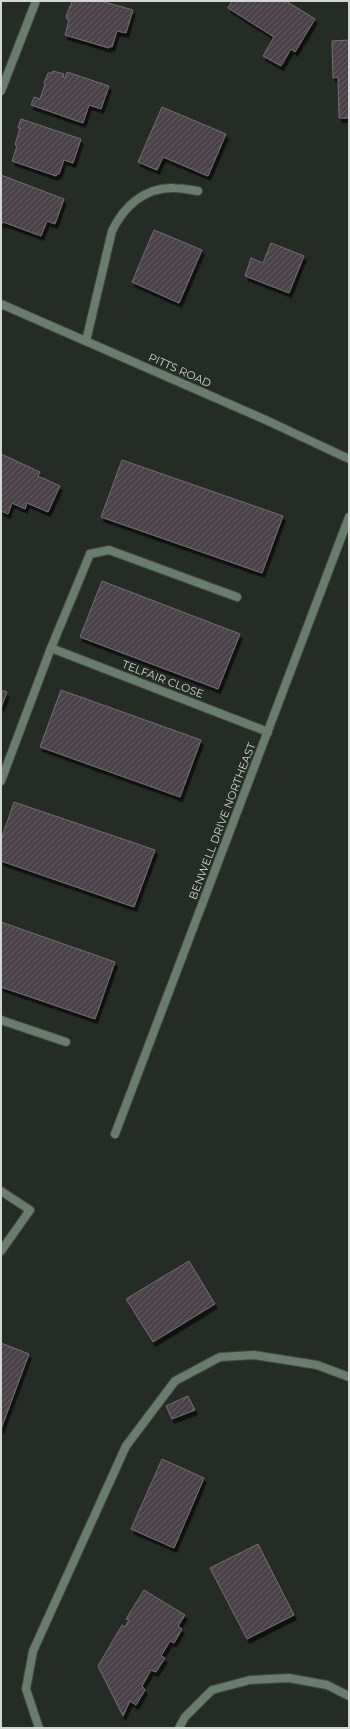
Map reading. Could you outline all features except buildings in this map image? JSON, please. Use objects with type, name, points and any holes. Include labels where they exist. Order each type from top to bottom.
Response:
[{"type":"street","points":[[1,91],[36,1]]},
{"type":"street","points":[[86,341],[112,231],[119,216],[134,200],[157,190],[174,188],[198,191]]},
{"type":"street","name":"PITTS ROAD","points":[[1,304],[268,421],[349,459]]},
{"type":"street","name":"BENWELL DRIVE NORTHEAST","points":[[116,1134],[349,517]]},
{"type":"street","points":[[1,781],[51,648],[90,554],[109,550],[237,597]]},
{"type":"street","name":"TELFAIR CLOSE","points":[[51,648],[268,732]]},
{"type":"street","points":[[1,1020],[66,1042]]},
{"type":"street","points":[[1,1191],[30,1210],[1,1251]]},
{"type":"street","points":[[39,1728],[26,1689],[33,1651],[126,1446],[175,1381],[220,1357],[254,1355],[317,1365],[349,1377]]},
{"type":"street","points":[[179,1728],[185,1717],[212,1690],[250,1680],[289,1678],[327,1685],[349,1696]]}]
